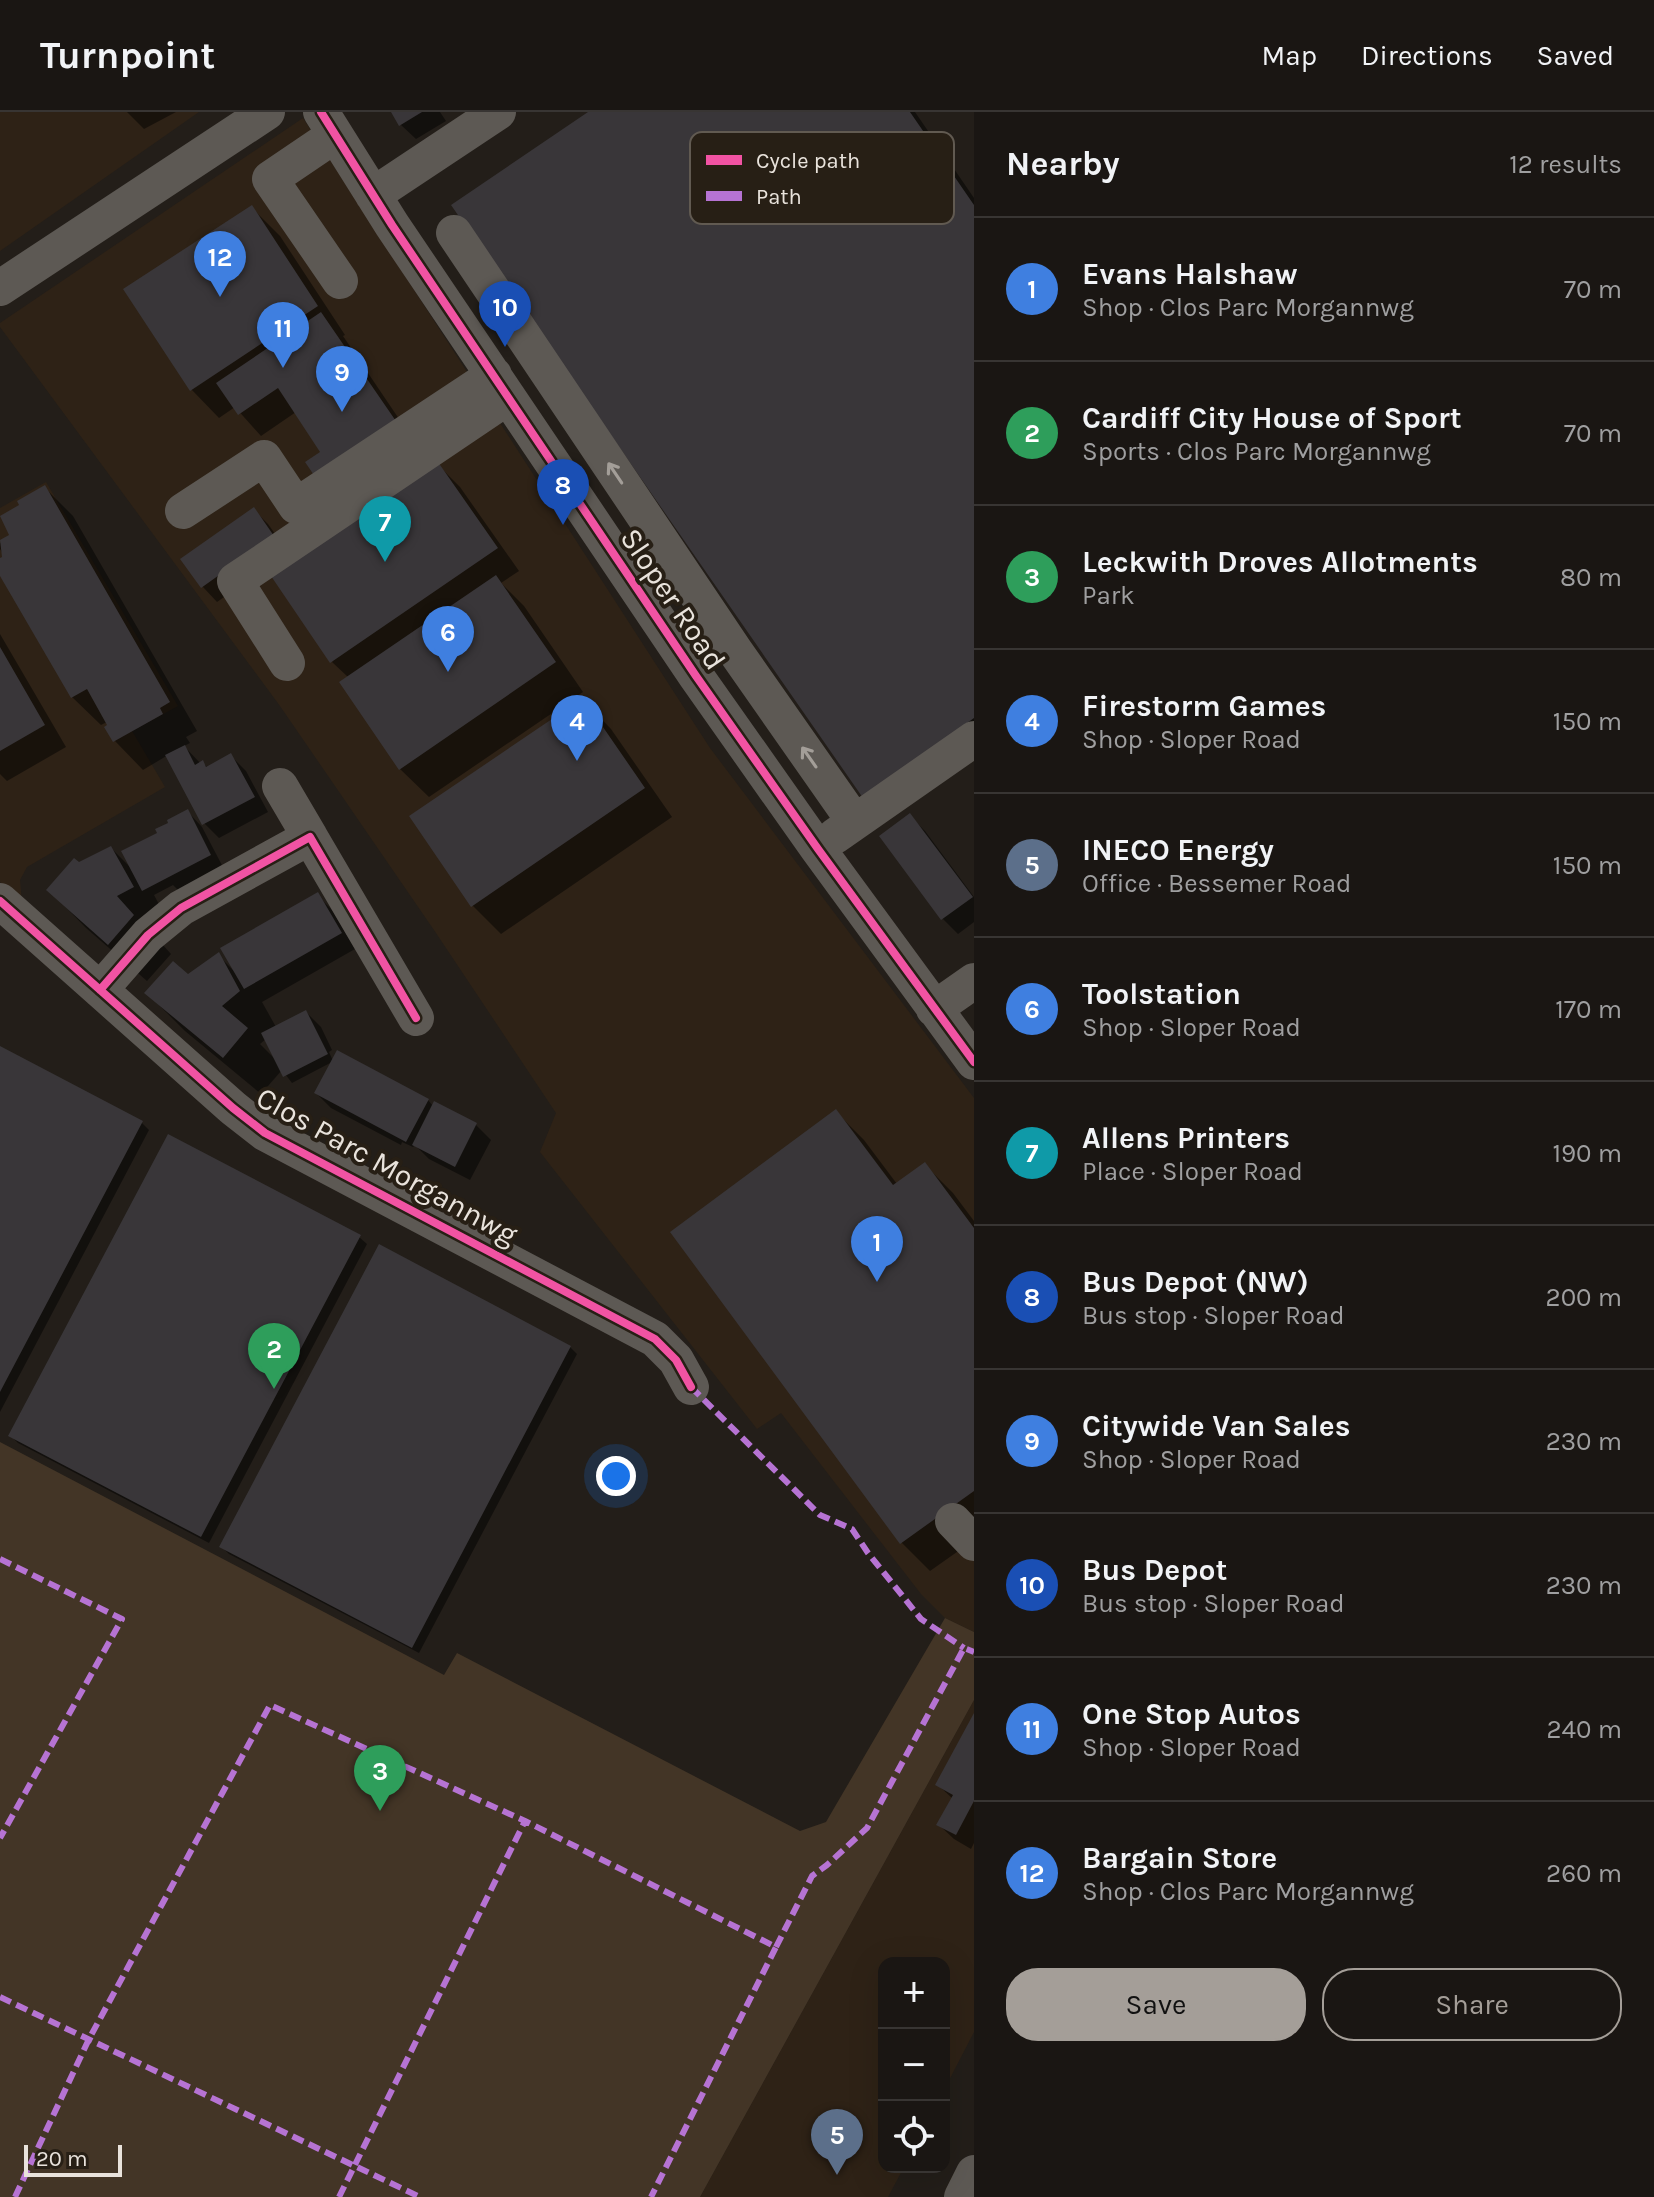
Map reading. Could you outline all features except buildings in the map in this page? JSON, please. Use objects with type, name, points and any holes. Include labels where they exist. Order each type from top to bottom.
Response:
[{"type":"street","points":[[0,288],[267,112]]},
{"type":"street","points":[[373,195],[498,112]]},
{"type":"street","points":[[328,124],[270,179],[340,281]]},
{"type":"street","name":"Sloper Road","points":[[328,124],[392,225],[696,676],[974,1062]]},
{"type":"street","points":[[392,225],[428,236],[460,230],[744,646],[854,821]]},
{"type":"street","points":[[183,511],[264,458],[296,506],[501,386]]},
{"type":"street","points":[[287,663],[235,581],[501,386]]},
{"type":"street","points":[[696,676],[744,646]]},
{"type":"street","points":[[818,849],[974,739]]},
{"type":"street","points":[[280,786],[416,1018]]},
{"type":"street","points":[[100,990],[148,935],[181,908],[310,837]]},
{"type":"street","name":"Clos Parc Morgannwg","points":[[0,901],[265,1133],[655,1339],[676,1360],[691,1387]]},
{"type":"street","points":[[934,1009],[974,981]]},
{"type":"street","points":[[962,2197],[974,2173]]},
{"type":"shaded area","points":[[0,112],[199,112],[0,251]]},
{"type":"shaded area","points":[[303,118],[710,748],[974,1098],[974,1632],[945,1618],[921,1594],[781,1413],[757,1429],[540,1152],[556,1113],[280,706],[0,327],[0,323]]},
{"type":"shaded area","points":[[46,482],[178,706],[132,731],[165,787],[27,867],[20,880],[22,903],[0,882],[0,508]]},
{"type":"shaded area","points":[[0,1442],[444,1675],[457,1653],[800,1831],[826,1822],[945,1618],[974,1632],[974,1700],[700,2197],[0,2197]]},
{"type":"shaded area","points":[[974,1700],[974,2032],[950,2078],[950,1957],[878,1957],[878,2173],[901,2173],[888,2197],[700,2197]]},
{"type":"marked path","points":[[691,1387],[820,1515],[852,1529],[921,1619],[964,1648]]},
{"type":"marked path","points":[[0,1559],[122,1619],[0,1838]]},
{"type":"marked path","points":[[776,1947],[812,1876],[867,1828],[964,1648],[974,1652]]},
{"type":"marked path","points":[[15,2197],[89,2039],[270,1705],[525,1821],[776,1947],[651,2197]]},
{"type":"marked path","points":[[339,2197],[525,1821]]},
{"type":"marked path","points":[[0,1997],[420,2197]]},
{"type":"cycle path","points":[[321,112],[392,225],[696,676],[974,1062]]},
{"type":"cycle path","points":[[100,990],[148,935],[181,908],[310,837],[416,1018]]},
{"type":"cycle path","points":[[0,901],[265,1133],[655,1339],[676,1360],[691,1387]]},
{"type":"place","name":"Bargain Store","points":[[220,297]]},
{"type":"place","name":"Bus Depot","points":[[505,347]]},
{"type":"place","name":"One Stop Autos","points":[[283,368]]},
{"type":"place","name":"Citywide Van Sales","points":[[342,412]]},
{"type":"place","name":"Bus Depot (NW)","points":[[563,525]]},
{"type":"place","name":"Allens Printers","points":[[385,562]]},
{"type":"place","name":"Toolstation","points":[[448,672]]},
{"type":"place","name":"Firestorm Games","points":[[577,761]]},
{"type":"place","name":"Evans Halshaw","points":[[877,1282]]},
{"type":"place","name":"Cardiff City House of Sport","points":[[274,1389]]},
{"type":"place","name":"Leckwith Droves Allotments","points":[[380,1811]]},
{"type":"place","name":"INECO Energy","points":[[837,2175]]}]
